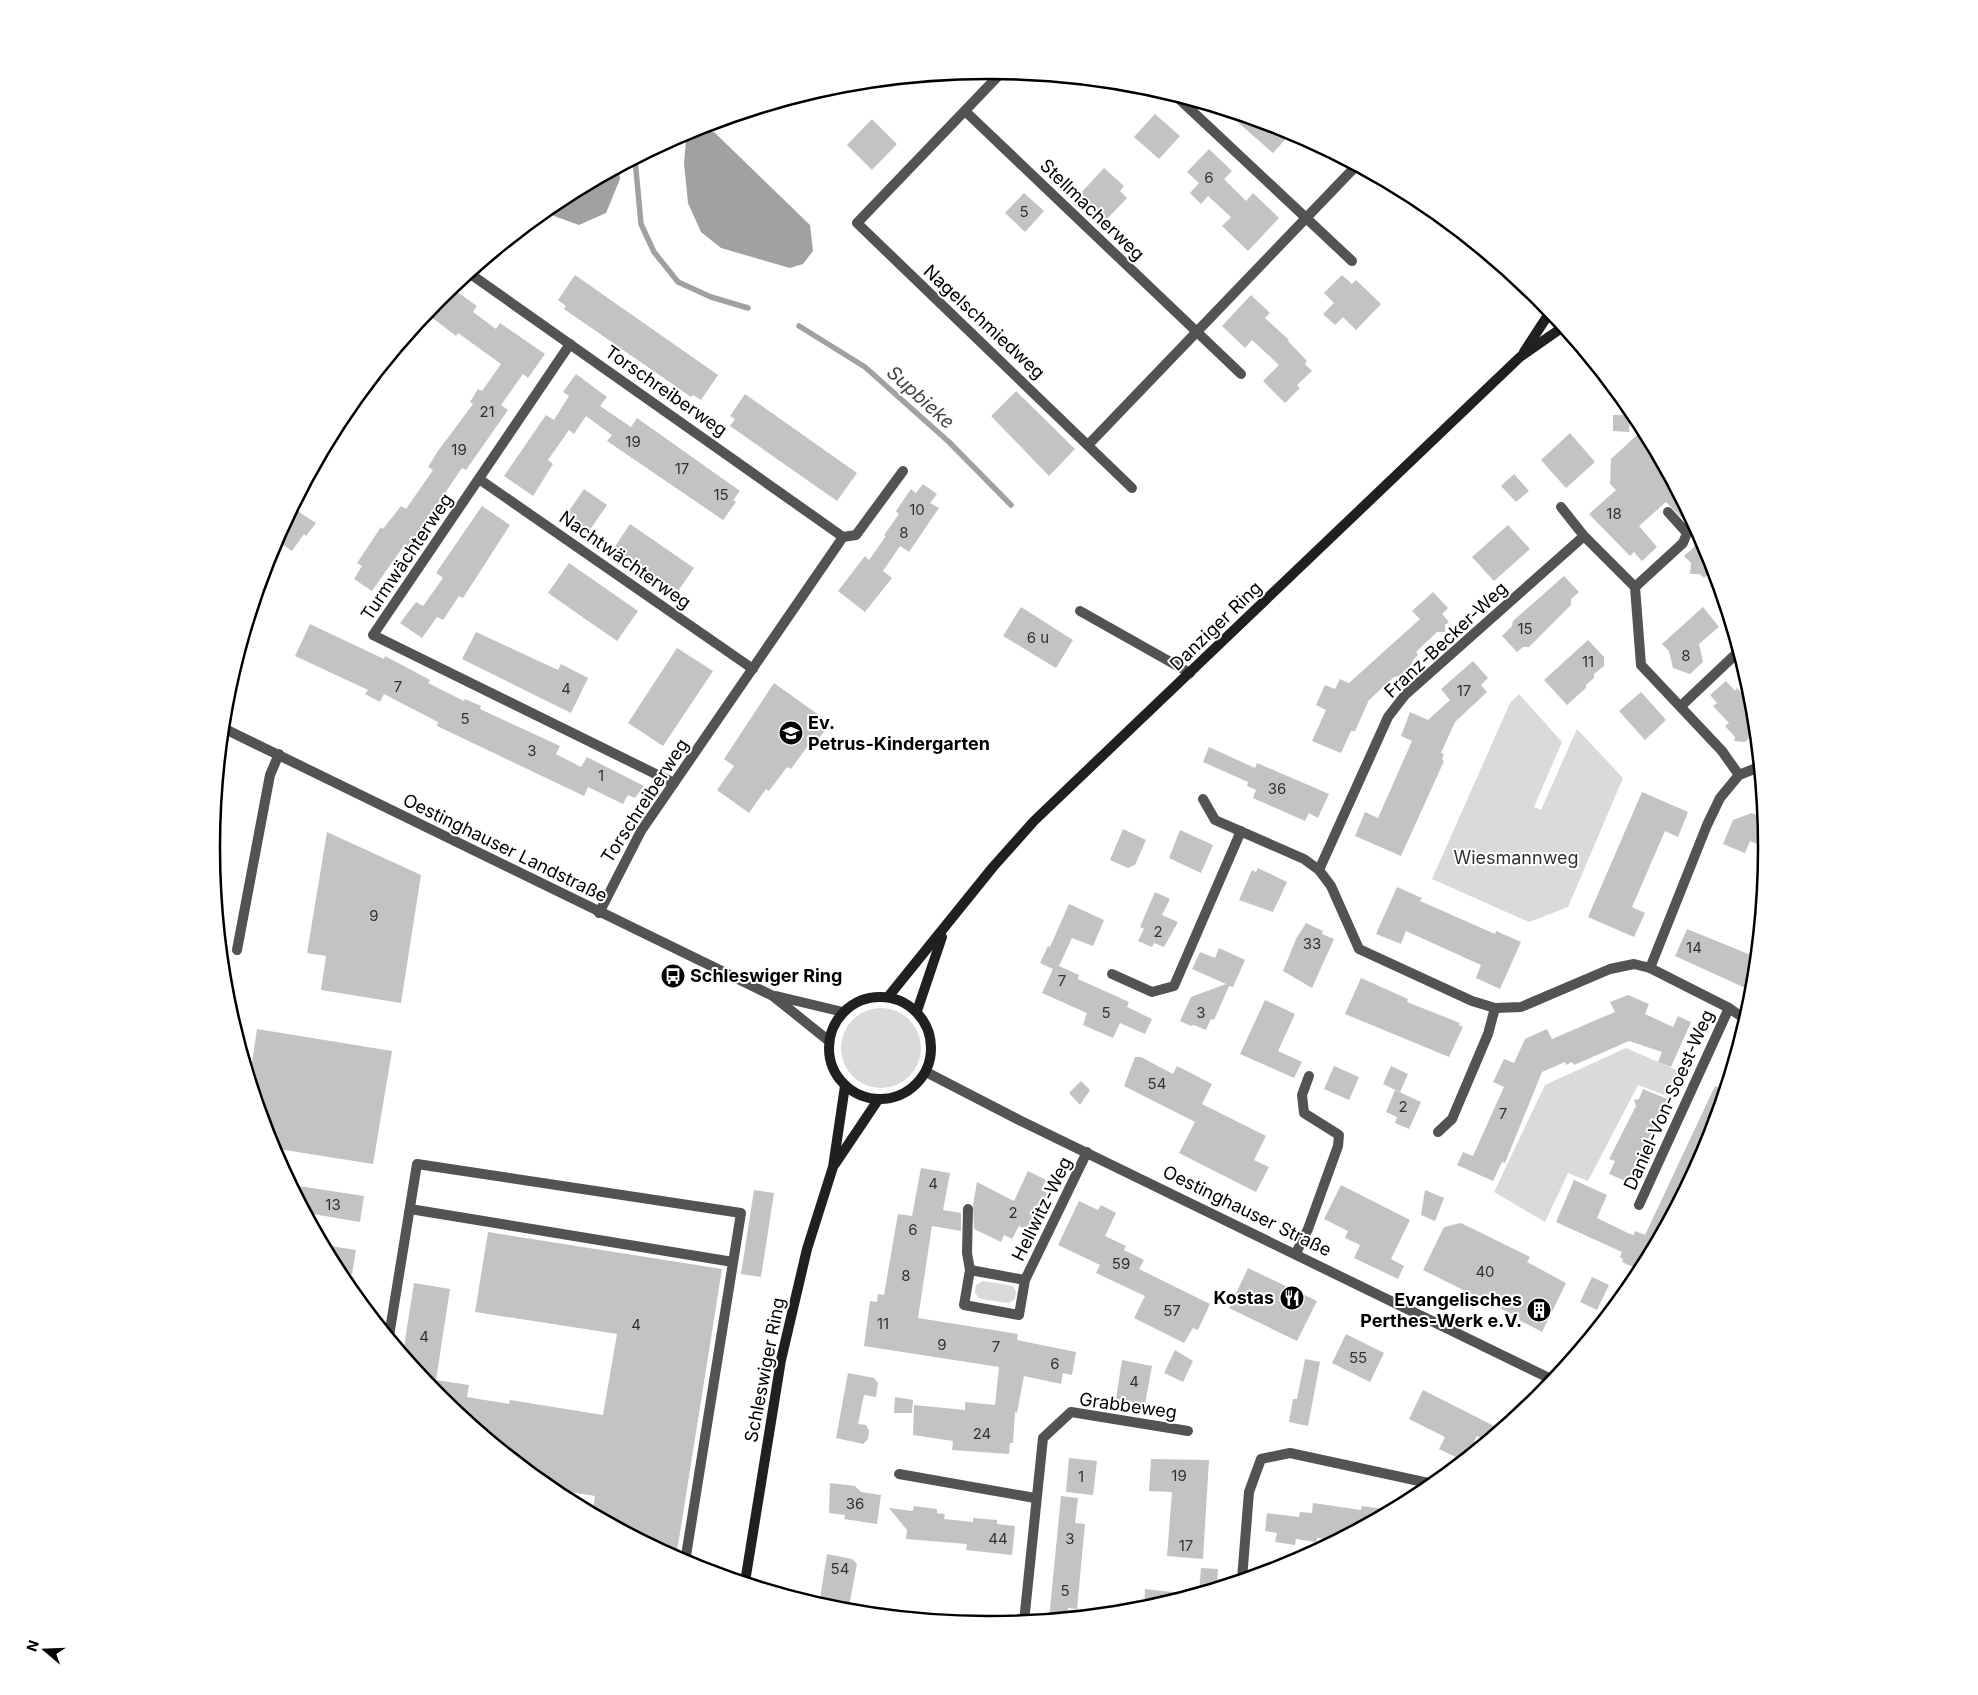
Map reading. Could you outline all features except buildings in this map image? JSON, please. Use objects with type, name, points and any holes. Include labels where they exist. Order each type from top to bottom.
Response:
[{"type":"main road","name":"Danziger Ring","points":[[1520,357],[1546,318]]},
{"type":"main road","name":"Danziger Ring","points":[[888,996],[945,929],[993,867],[1034,821],[1520,357],[1558,331]]},
{"type":"main road","name":"Danziger Ring","points":[[917,1011],[945,929]]},
{"type":"main road","points":[[888,996],[903,1001],[917,1011],[926,1024],[932,1040],[932,1056],[926,1072],[914,1088],[897,1097],[878,1100],[859,1095],[845,1086],[835,1073],[829,1058],[829,1041],[834,1025],[843,1012],[856,1002],[871,997],[888,996]]},
{"type":"main road","name":"Schleswiger Ring","points":[[745,1576],[782,1360],[807,1249],[833,1167],[845,1086]]},
{"type":"main road","name":"Schleswiger Ring","points":[[833,1167],[878,1100]]},
{"type":"street","points":[[965,111],[995,79]]},
{"type":"street","points":[[1185,104],[1352,261]]},
{"type":"street","name":"Nagelschmiedweg","points":[[965,111],[857,223],[1090,444],[1132,488]]},
{"type":"street","name":"Stellmacherweg","points":[[965,111],[1241,374]]},
{"type":"street","points":[[1090,444],[1352,170]]},
{"type":"street","name":"Torschreiberweg","points":[[475,277],[843,537],[856,535],[903,471]]},
{"type":"street","name":"Turmwächterweg","points":[[570,344],[373,635],[674,783]]},
{"type":"street","name":"Nachtwächterweg","points":[[479,478],[753,668]]},
{"type":"street","points":[[1561,507],[1584,536],[1635,587],[1641,665],[1722,751],[1739,775]]},
{"type":"street","points":[[1635,587],[1683,542],[1687,533],[1668,512]]},
{"type":"street","name":"Franz-Becker-Weg","points":[[1319,870],[1388,717],[1405,695],[1584,536]]},
{"type":"street","name":"Torschreiberweg","points":[[599,912],[641,831],[843,537]]},
{"type":"street","points":[[1080,611],[1190,673]]},
{"type":"street","points":[[1681,706],[1734,656]]},
{"type":"street","name":"Oestinghauser Landstraße","points":[[230,731],[773,996],[843,1012]]},
{"type":"street","points":[[237,950],[270,775],[279,754]]},
{"type":"street","points":[[1650,968],[1707,825],[1720,798],[1739,775],[1753,769]]},
{"type":"street","points":[[1203,799],[1214,820],[1304,858],[1319,870],[1330,886],[1359,950],[1472,1001],[1495,1008],[1521,1007],[1610,969],[1634,964],[1650,968],[1729,1008],[1739,1015]]},
{"type":"street","points":[[1112,974],[1152,992],[1174,986],[1241,831]]},
{"type":"street","name":"Oestinghauser Landstraße","points":[[773,996],[829,1041]]},
{"type":"street","points":[[1438,1132],[1452,1119],[1488,1034],[1495,1008]]},
{"type":"street","name":"Daniel-Von-Soest-Weg","points":[[1639,1205],[1729,1008]]},
{"type":"street","name":"Oestinghauser Straße","points":[[926,1072],[1546,1377]]},
{"type":"street","points":[[1296,1253],[1308,1229],[1339,1140],[1339,1135],[1304,1113],[1302,1095],[1309,1076]]},
{"type":"street","name":"Hellwitz-Weg","points":[[1025,1280],[970,1270],[964,1306],[1019,1315],[1025,1280],[1088,1152]]},
{"type":"street","points":[[390,1329],[417,1164],[741,1213],[686,1554]]},
{"type":"street","points":[[410,1209],[733,1262]]},
{"type":"street","points":[[968,1209],[967,1253],[970,1270]]},
{"type":"street","name":"Grabbeweg","points":[[1025,1615],[1035,1498],[1043,1438],[1071,1412],[1188,1431]]},
{"type":"street","points":[[1243,1573],[1249,1492],[1260,1459],[1290,1453],[1423,1482]]},
{"type":"street","points":[[899,1474],[1035,1498]]},
{"type":"green space","name":"Wiesmannweg","points":[[1519,694],[1562,742],[1534,807],[1541,810],[1577,729],[1623,778],[1568,907],[1529,922],[1432,879],[1510,703]]},
{"type":"green space","points":[[881,1008],[896,1011],[909,1020],[918,1033],[921,1048],[918,1063],[909,1076],[896,1085],[881,1088],[866,1085],[853,1076],[844,1063],[841,1048],[844,1033],[853,1020],[866,1011]]},
{"type":"green space","points":[[1626,1048],[1683,1073],[1673,1098],[1638,1085],[1588,1181],[1568,1173],[1545,1222],[1494,1192],[1545,1085]]},
{"type":"green space","points":[[983,1281],[1013,1286],[1016,1292],[1015,1299],[1009,1303],[980,1299],[975,1293],[976,1285]]},
{"type":"shaded area","points":[[710,131],[714,132],[810,225],[813,251],[803,264],[790,268],[721,248],[701,232],[688,203],[684,163],[686,141]]},
{"type":"shaded area","points":[[620,174],[620,179],[606,213],[579,225],[553,215],[562,208]]},
{"type":"waterway","name":"Supbieke","points":[[636,165],[641,224],[654,252],[678,282],[711,297],[748,308]]},
{"type":"waterway","name":"Supbieke","points":[[799,326],[865,367],[949,442],[1011,505]]},
{"type":"place","name":"Ev. Petrus-Kindergarten","points":[[791,733]]},
{"type":"place","name":"Schleswiger Ring","points":[[673,976]]},
{"type":"place","name":"Kostas","points":[[1292,1298]]},
{"type":"place","name":"Evangelisches Perthes-Werk e.V.","points":[[1539,1310]]}]
